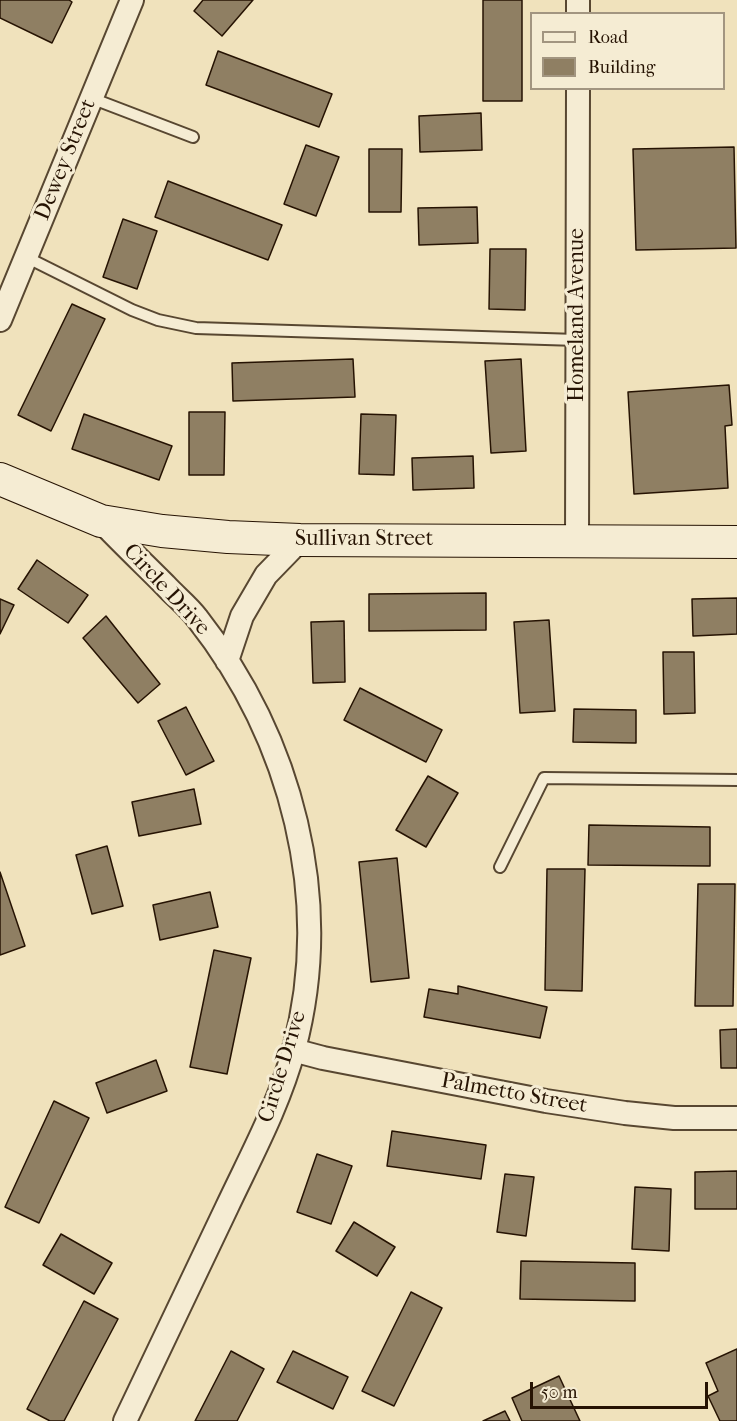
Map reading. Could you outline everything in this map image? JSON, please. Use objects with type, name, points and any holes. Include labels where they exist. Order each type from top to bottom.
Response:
[{"type":"street","name":"Dewey Street","points":[[0,320],[132,0]]},
{"type":"street","name":"Homeland Avenue","points":[[577,541],[578,90]]},
{"type":"street","name":"Sullivan Street","points":[[0,479],[101,521],[162,531],[228,537],[300,540],[737,542]]},
{"type":"street","name":"Circle Drive","points":[[101,521],[196,616],[250,696],[273,747],[290,798],[301,848],[309,944],[305,995],[293,1050],[271,1115],[125,1421]]},
{"type":"street","name":"Circle Drive","points":[[227,661],[242,616],[266,575],[300,540]]},
{"type":"street","name":"Palmetto Street","points":[[293,1050],[323,1059],[546,1101],[658,1117],[737,1118]]},
{"type":"lane","points":[[91,98],[193,137]]},
{"type":"lane","points":[[26,257],[132,310],[159,320],[196,328],[578,340]]},
{"type":"lane","points":[[500,867],[544,778],[737,780]]},
{"type":"building","points":[[0,0],[69,0],[72,2],[52,43],[0,18]]},
{"type":"building","points":[[203,0],[253,0],[222,36],[194,11]]},
{"type":"building","points":[[483,0],[522,0],[522,101],[483,101]]},
{"type":"building","points":[[218,51],[332,94],[319,127],[206,85]]},
{"type":"building","points":[[481,113],[482,150],[420,152],[419,116]]},
{"type":"building","points":[[306,145],[339,157],[316,216],[284,204]]},
{"type":"building","points":[[734,147],[736,248],[636,250],[633,149]]},
{"type":"building","points":[[369,149],[402,149],[401,212],[369,212]]},
{"type":"building","points":[[168,181],[282,225],[268,260],[155,217]]},
{"type":"building","points":[[477,207],[478,243],[419,245],[418,208]]},
{"type":"building","points":[[123,219],[157,231],[137,289],[103,277]]},
{"type":"building","points":[[490,249],[526,249],[525,310],[489,309]]},
{"type":"building","points":[[72,304],[105,319],[51,431],[18,415]]},
{"type":"building","points":[[353,359],[355,397],[233,401],[232,363]]},
{"type":"building","points":[[521,359],[526,451],[491,453],[485,361]]},
{"type":"building","points":[[729,385],[732,425],[725,426],[728,488],[634,494],[628,392]]},
{"type":"building","points":[[189,412],[225,412],[224,475],[189,475]]},
{"type":"building","points":[[84,414],[172,446],[159,480],[72,449]]},
{"type":"building","points":[[361,414],[396,415],[394,475],[359,474]]},
{"type":"building","points":[[473,456],[474,488],[413,490],[412,458]]},
{"type":"building","points":[[37,560],[88,595],[68,623],[18,589]]},
{"type":"building","points":[[486,593],[486,630],[369,631],[369,594]]},
{"type":"building","points":[[737,598],[737,634],[693,636],[692,599]]},
{"type":"building","points":[[0,599],[14,605],[0,634]]},
{"type":"building","points":[[106,616],[160,684],[138,703],[83,638]]},
{"type":"building","points":[[549,620],[555,711],[520,713],[514,622]]},
{"type":"building","points":[[344,621],[345,682],[313,683],[311,622]]},
{"type":"building","points":[[663,652],[694,652],[695,713],[664,714]]},
{"type":"building","points":[[360,688],[442,730],[426,762],[344,720]]},
{"type":"building","points":[[186,707],[214,761],[186,775],[158,721]]},
{"type":"building","points":[[574,709],[636,710],[636,743],[573,742]]},
{"type":"building","points":[[428,776],[458,793],[426,847],[396,830]]},
{"type":"building","points":[[194,789],[201,824],[139,836],[132,802]]},
{"type":"building","points":[[589,825],[710,827],[710,866],[588,865]]},
{"type":"building","points":[[107,846],[123,906],[92,914],[76,855]]},
{"type":"building","points":[[397,858],[409,978],[371,982],[359,862]]},
{"type":"building","points":[[547,869],[585,869],[582,991],[545,990]]},
{"type":"building","points":[[0,872],[25,946],[0,955]]},
{"type":"building","points":[[698,884],[735,884],[733,1006],[695,1006]]},
{"type":"building","points":[[210,892],[218,927],[160,940],[153,905]]},
{"type":"building","points":[[214,950],[251,958],[227,1074],[190,1067]]},
{"type":"building","points":[[458,986],[547,1007],[540,1038],[424,1017],[429,989],[458,994]]},
{"type":"building","points":[[737,1029],[737,1068],[721,1068],[720,1030]]},
{"type":"building","points":[[156,1060],[167,1091],[107,1113],[96,1083]]},
{"type":"building","points":[[54,1101],[89,1118],[39,1223],[5,1207]]},
{"type":"building","points":[[392,1131],[486,1145],[481,1179],[387,1166]]},
{"type":"building","points":[[317,1154],[352,1166],[331,1224],[297,1212]]},
{"type":"building","points":[[737,1171],[737,1209],[695,1209],[695,1172]]},
{"type":"building","points":[[505,1174],[534,1177],[526,1236],[497,1232]]},
{"type":"building","points":[[635,1187],[671,1189],[669,1251],[632,1249]]},
{"type":"building","points":[[354,1222],[395,1247],[377,1276],[336,1251]]},
{"type":"building","points":[[61,1234],[112,1263],[94,1294],[43,1265]]},
{"type":"building","points":[[521,1261],[635,1263],[635,1301],[520,1299]]},
{"type":"building","points":[[411,1292],[442,1308],[394,1406],[362,1391]]},
{"type":"building","points":[[84,1301],[118,1319],[64,1421],[50,1421],[27,1409]]},
{"type":"building","points":[[737,1349],[737,1421],[720,1421],[708,1396],[718,1391],[706,1363]]},
{"type":"building","points":[[231,1351],[264,1369],[237,1421],[195,1421]]},
{"type":"building","points":[[293,1351],[348,1377],[333,1409],[277,1382]]},
{"type":"building","points":[[559,1376],[580,1421],[522,1421],[512,1398]]},
{"type":"building","points":[[505,1411],[510,1421],[483,1421]]}]
